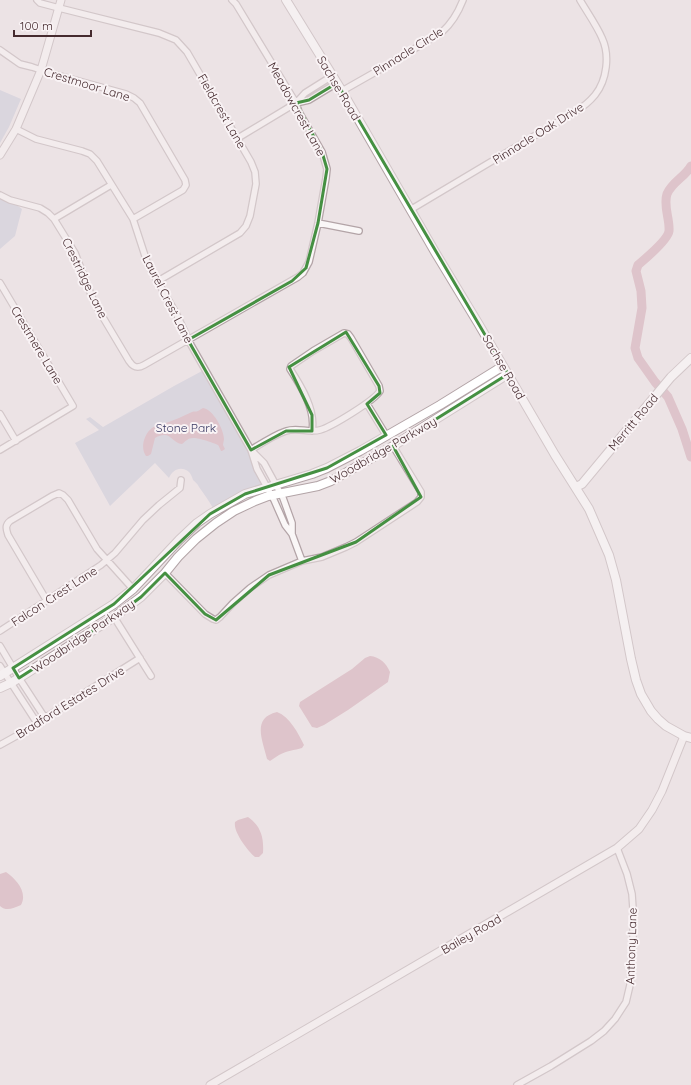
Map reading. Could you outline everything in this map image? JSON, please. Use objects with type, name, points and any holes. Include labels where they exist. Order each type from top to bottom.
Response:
[{"type":"main road","name":"Sachse Road","points":[[286,0],[342,91],[410,210],[555,455],[589,509],[609,555],[616,580],[636,680],[642,694],[651,711],[666,726],[687,737]]},
{"type":"main road","name":"Merritt Road","points":[[576,487],[582,484],[651,400],[671,377],[691,358]]},
{"type":"main road","name":"Woodbridge Parkway","points":[[2,675],[114,604],[133,588],[179,540],[210,514],[245,494],[327,468],[360,451],[440,405],[503,366]]},
{"type":"main road","name":"Woodbridge Parkway","points":[[0,688],[11,683],[114,617],[141,597],[187,548],[216,523],[234,511],[271,495],[318,486],[331,481],[393,446],[508,374]]},
{"type":"street","name":"Fieldcrest Lane","points":[[37,0],[40,3],[159,33],[176,40],[187,52],[238,138],[256,172],[256,184],[250,216],[246,226],[240,233],[158,281]]},
{"type":"street","points":[[0,155],[16,129],[41,70],[61,0]]},
{"type":"street","name":"Meadowcrest Lane","points":[[136,367],[141,367],[292,281],[303,273],[309,262],[326,178],[325,162],[322,152],[296,104],[236,4],[232,0]]},
{"type":"street","name":"Pinnacle Circle","points":[[342,91],[442,32],[449,26],[455,17],[463,0]]},
{"type":"street","name":"Pinnacle Oak Drive","points":[[410,210],[576,111],[595,95],[603,80],[606,52],[602,38],[580,0]]},
{"type":"street","name":"Crestmoor Lane","points":[[0,50],[20,64],[126,94],[140,103],[185,180],[186,185],[183,190],[133,219]]},
{"type":"street","points":[[238,138],[296,104],[309,100],[335,80]]},
{"type":"street","name":"Laurel Crest Lane","points":[[16,129],[36,139],[90,154],[97,161],[133,219],[148,265],[176,313],[188,340],[251,450],[257,469],[285,525],[292,534]]},
{"type":"street","points":[[54,219],[111,185]]},
{"type":"street","name":"Crestridge Lane","points":[[0,195],[10,200],[40,208],[54,219],[75,253],[95,304],[129,361],[136,367]]},
{"type":"street","points":[[318,223],[359,231]]},
{"type":"street","name":"Crestmere Lane","points":[[0,283],[73,406],[16,441]]},
{"type":"street","points":[[251,450],[274,436],[292,429],[312,431],[327,427],[367,404],[378,395],[380,391],[379,386],[352,338],[348,334],[344,333],[291,366],[290,369],[302,390],[312,415],[312,431]]},
{"type":"street","points":[[367,404],[386,435]]},
{"type":"street","points":[[0,414],[16,441],[0,450]]},
{"type":"street","points":[[164,573],[205,614],[216,620],[233,603],[269,575],[302,561],[322,557],[356,542],[419,500],[421,497],[421,492],[393,446]]},
{"type":"street","name":"Laurel Crest Lane","points":[[251,450],[264,464],[281,494],[292,523],[292,534]]},
{"type":"street","name":"Falcon Crest Lane","points":[[0,631],[94,570],[115,553],[159,505],[180,488],[181,480]]},
{"type":"street","points":[[47,601],[7,531],[6,525],[10,521],[58,493],[61,493],[68,500],[97,549],[133,588]]},
{"type":"street","points":[[292,534],[302,561]]},
{"type":"street","points":[[114,617],[151,676]]},
{"type":"street","points":[[0,646],[45,718]]},
{"type":"street","name":"Bradford Estates Drive","points":[[0,745],[27,730],[140,658]]},
{"type":"street","points":[[0,666],[2,675],[11,683],[37,723]]},
{"type":"street","name":"Bailey Road","points":[[210,1085],[617,848],[639,829],[652,810],[687,737]]},
{"type":"street","name":"Anthony Lane","points":[[517,1085],[592,1041],[614,1019],[626,1002],[630,985],[633,941],[633,909],[632,894],[627,874],[617,848]]},
{"type":"highlighted area","points":[[337,83],[508,374],[393,446],[421,497],[356,542],[269,575],[216,620],[205,614],[165,573],[141,597],[114,617],[19,678],[13,668],[114,604],[210,514],[245,494],[327,468],[386,435],[367,404],[380,393],[379,386],[346,332],[289,367],[312,415],[312,431],[286,431],[251,450],[188,340],[292,281],[306,268],[318,223],[327,169],[322,152],[296,103],[309,100]]},
{"type":"green space","points":[[0,90],[21,99],[9,127],[0,143]]},
{"type":"green space","points":[[0,197],[14,203],[22,209],[15,236],[0,249]]},
{"type":"green space","name":"Stone Park","points":[[202,371],[250,454],[261,480],[260,485],[213,508],[189,472],[183,469],[177,469],[170,475],[169,478],[155,463],[110,506],[75,443],[99,430],[86,419],[90,417],[103,427]]},
{"type":"shaded area","points":[[203,408],[207,409],[214,416],[220,426],[224,435],[223,445],[225,449],[221,451],[216,444],[195,438],[188,439],[182,444],[164,435],[155,438],[151,454],[146,456],[143,445],[145,437],[152,428]]},
{"type":"shaded area","points":[[370,656],[380,659],[387,666],[390,672],[388,682],[324,725],[317,728],[312,727],[299,706],[300,702]]},
{"type":"shaded area","points":[[277,712],[282,714],[290,721],[304,745],[302,748],[282,754],[270,761],[267,759],[263,745],[261,725],[264,719]]},
{"type":"shaded area","points":[[248,817],[256,824],[261,833],[263,853],[259,857],[255,857],[245,846],[236,831],[235,822]]},
{"type":"shaded area","points":[[6,872],[14,878],[20,886],[23,895],[21,905],[8,909],[0,906],[0,874]]},
{"type":"waterway","points":[[691,166],[672,186],[667,194],[666,203],[669,226],[668,235],[656,249],[638,265],[636,271],[641,291],[642,308],[635,348],[638,358],[668,397],[682,429],[691,457]]}]
